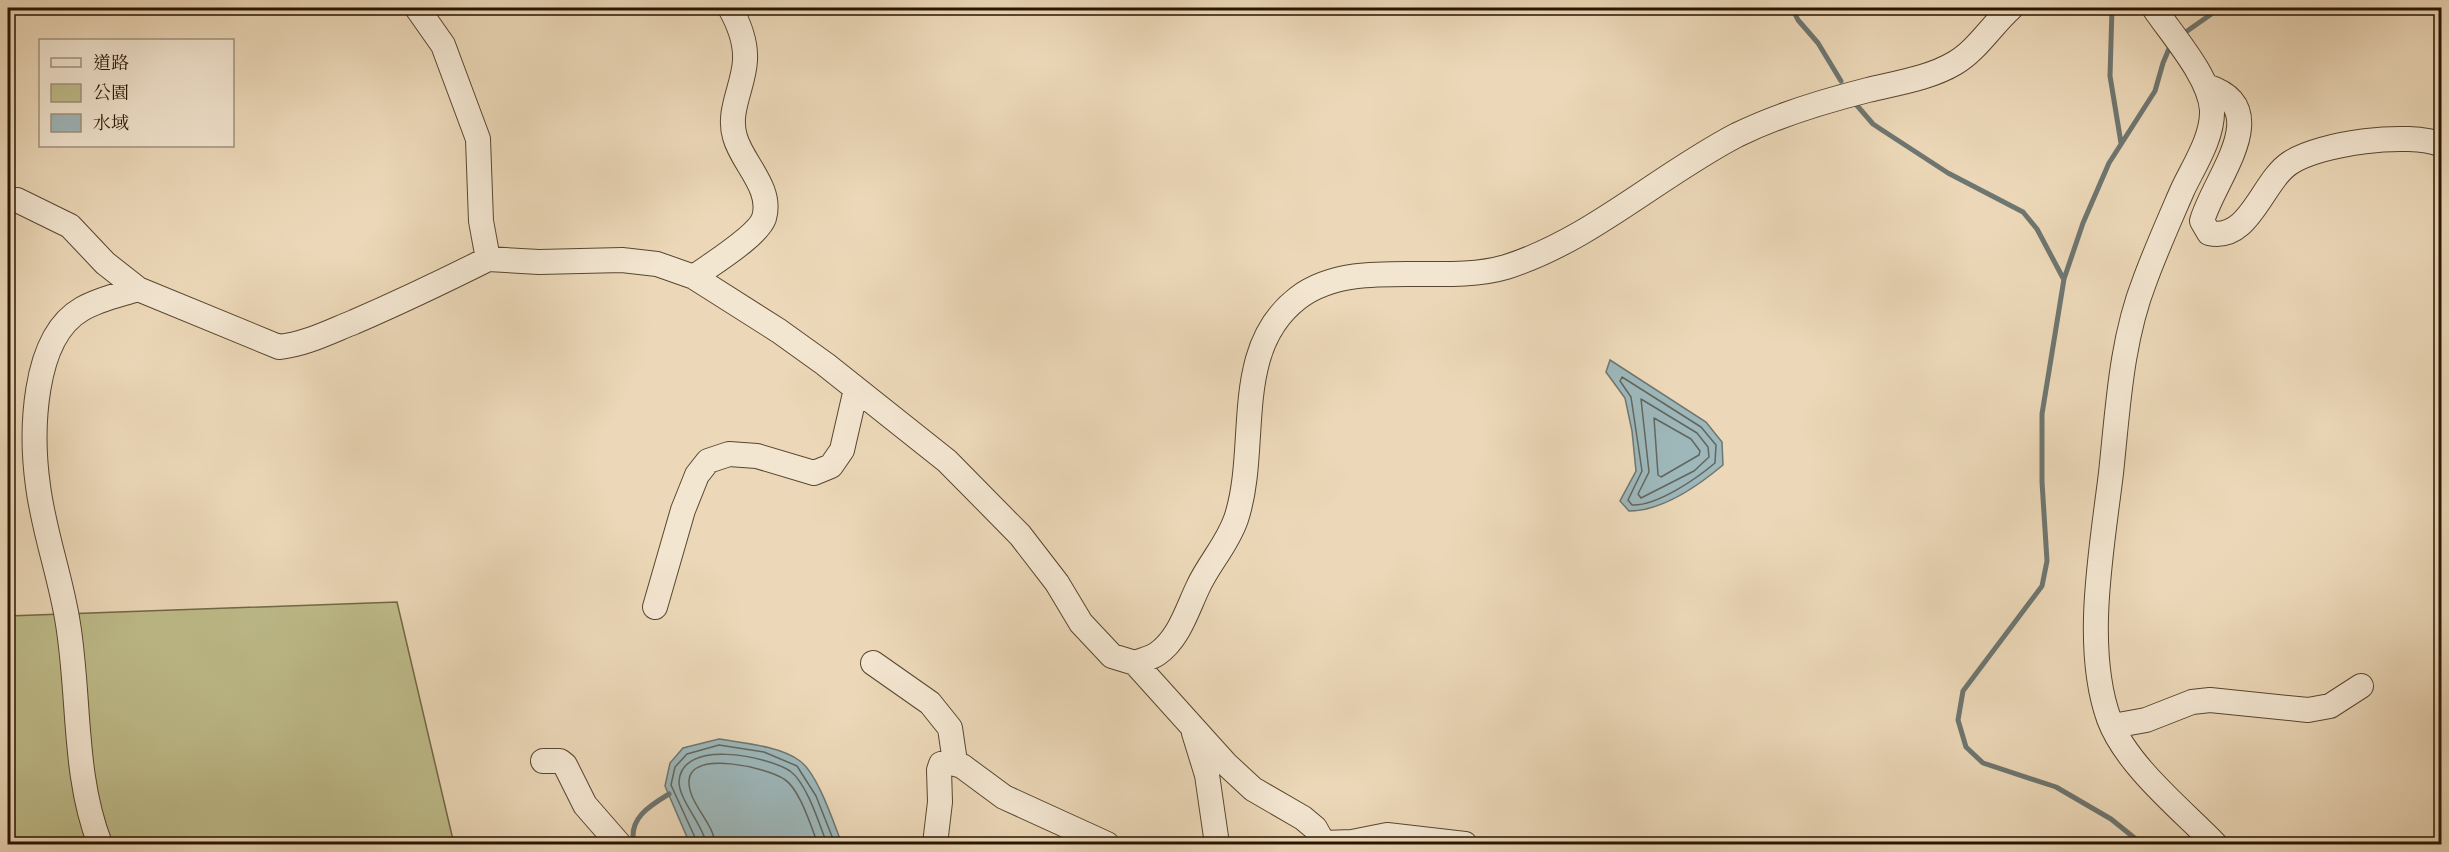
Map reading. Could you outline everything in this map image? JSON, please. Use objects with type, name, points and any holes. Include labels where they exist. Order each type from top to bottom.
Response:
[{"type":"street","points":[[417,8],[443,45],[478,139],[481,221],[488,259]]},
{"type":"street","points":[[694,277],[756,230],[764,218],[765,200],[756,177],[741,153],[734,136],[733,116],[745,62],[745,44],[730,8]]},
{"type":"street","points":[[1135,663],[1157,654],[1176,635],[1201,580],[1224,546],[1237,517],[1257,354],[1281,314],[1300,297],[1321,285],[1345,279],[1472,273],[1502,268],[1554,249],[1702,153],[1742,133],[1838,97],[1942,70],[1958,61],[2010,8]]},
{"type":"street","points":[[2154,8],[2206,86],[2212,110],[2209,134],[2157,248],[2133,310],[2122,373],[2095,613],[2100,678],[2113,726],[2135,762],[2215,844]]},
{"type":"street","points":[[2206,86],[2223,91],[2232,99],[2238,108],[2239,122],[2236,145],[2202,221],[2208,233],[2216,235],[2238,226],[2253,210],[2279,171],[2292,161],[2317,151],[2392,140],[2422,139],[2442,145]]},
{"type":"street","points":[[8,200],[17,200],[70,226],[105,264],[138,289],[279,347],[299,345],[350,324],[488,259],[539,262],[622,260],[657,264],[694,277],[779,331],[947,461],[1020,535],[1057,583],[1081,623],[1112,656],[1135,663],[1191,722],[1226,764],[1253,789],[1303,818],[1315,828],[1324,844],[1352,842],[1387,835],[1465,844]]},
{"type":"street","points":[[100,844],[86,805],[68,624],[38,486],[36,410],[43,368],[53,340],[65,323],[80,309],[138,289]]},
{"type":"street","points":[[656,607],[683,510],[697,475],[708,461],[729,454],[757,456],[814,473],[831,466],[842,450],[856,389]]},
{"type":"street","points":[[873,663],[930,703],[950,728],[955,762]]},
{"type":"street","points":[[2113,726],[2146,720],[2192,702],[2210,700],[2308,710],[2330,706],[2361,686]]},
{"type":"street","points":[[1191,722],[1207,775],[1217,844]]},
{"type":"street","points":[[543,760],[560,761],[565,765],[585,805],[619,844]]},
{"type":"street","points":[[935,844],[940,802],[939,770],[941,764],[955,762],[1004,797],[1107,844]]},
{"type":"green space","points":[[397,602],[454,844],[8,844],[8,616]]},
{"type":"water","points":[[1610,360],[1706,422],[1722,442],[1723,465],[1691,489],[1667,502],[1654,507],[1629,511],[1620,501],[1636,471],[1632,431],[1625,398],[1606,372]]},
{"type":"water","points":[[719,739],[772,749],[800,761],[807,767],[819,788],[842,844],[694,844],[687,837],[665,786],[670,763],[683,748]]},
{"type":"waterway","points":[[1792,8],[1798,20],[1818,43],[1841,81]]},
{"type":"waterway","points":[[2112,8],[2110,76],[2121,143]]},
{"type":"waterway","points":[[2180,36],[2210,15],[2216,8]]},
{"type":"waterway","points":[[2142,844],[2111,819],[2056,787],[1983,763],[1966,747],[1958,720],[1963,691],[2042,586],[2047,561],[2042,482],[2042,414],[2064,279],[2083,223],[2109,163],[2155,91],[2171,44]]},
{"type":"waterway","points":[[1854,102],[1873,124],[1948,173],[2023,212],[2037,229],[2063,278]]},
{"type":"waterway","points":[[634,844],[633,835],[637,820],[654,803],[669,794]]}]
